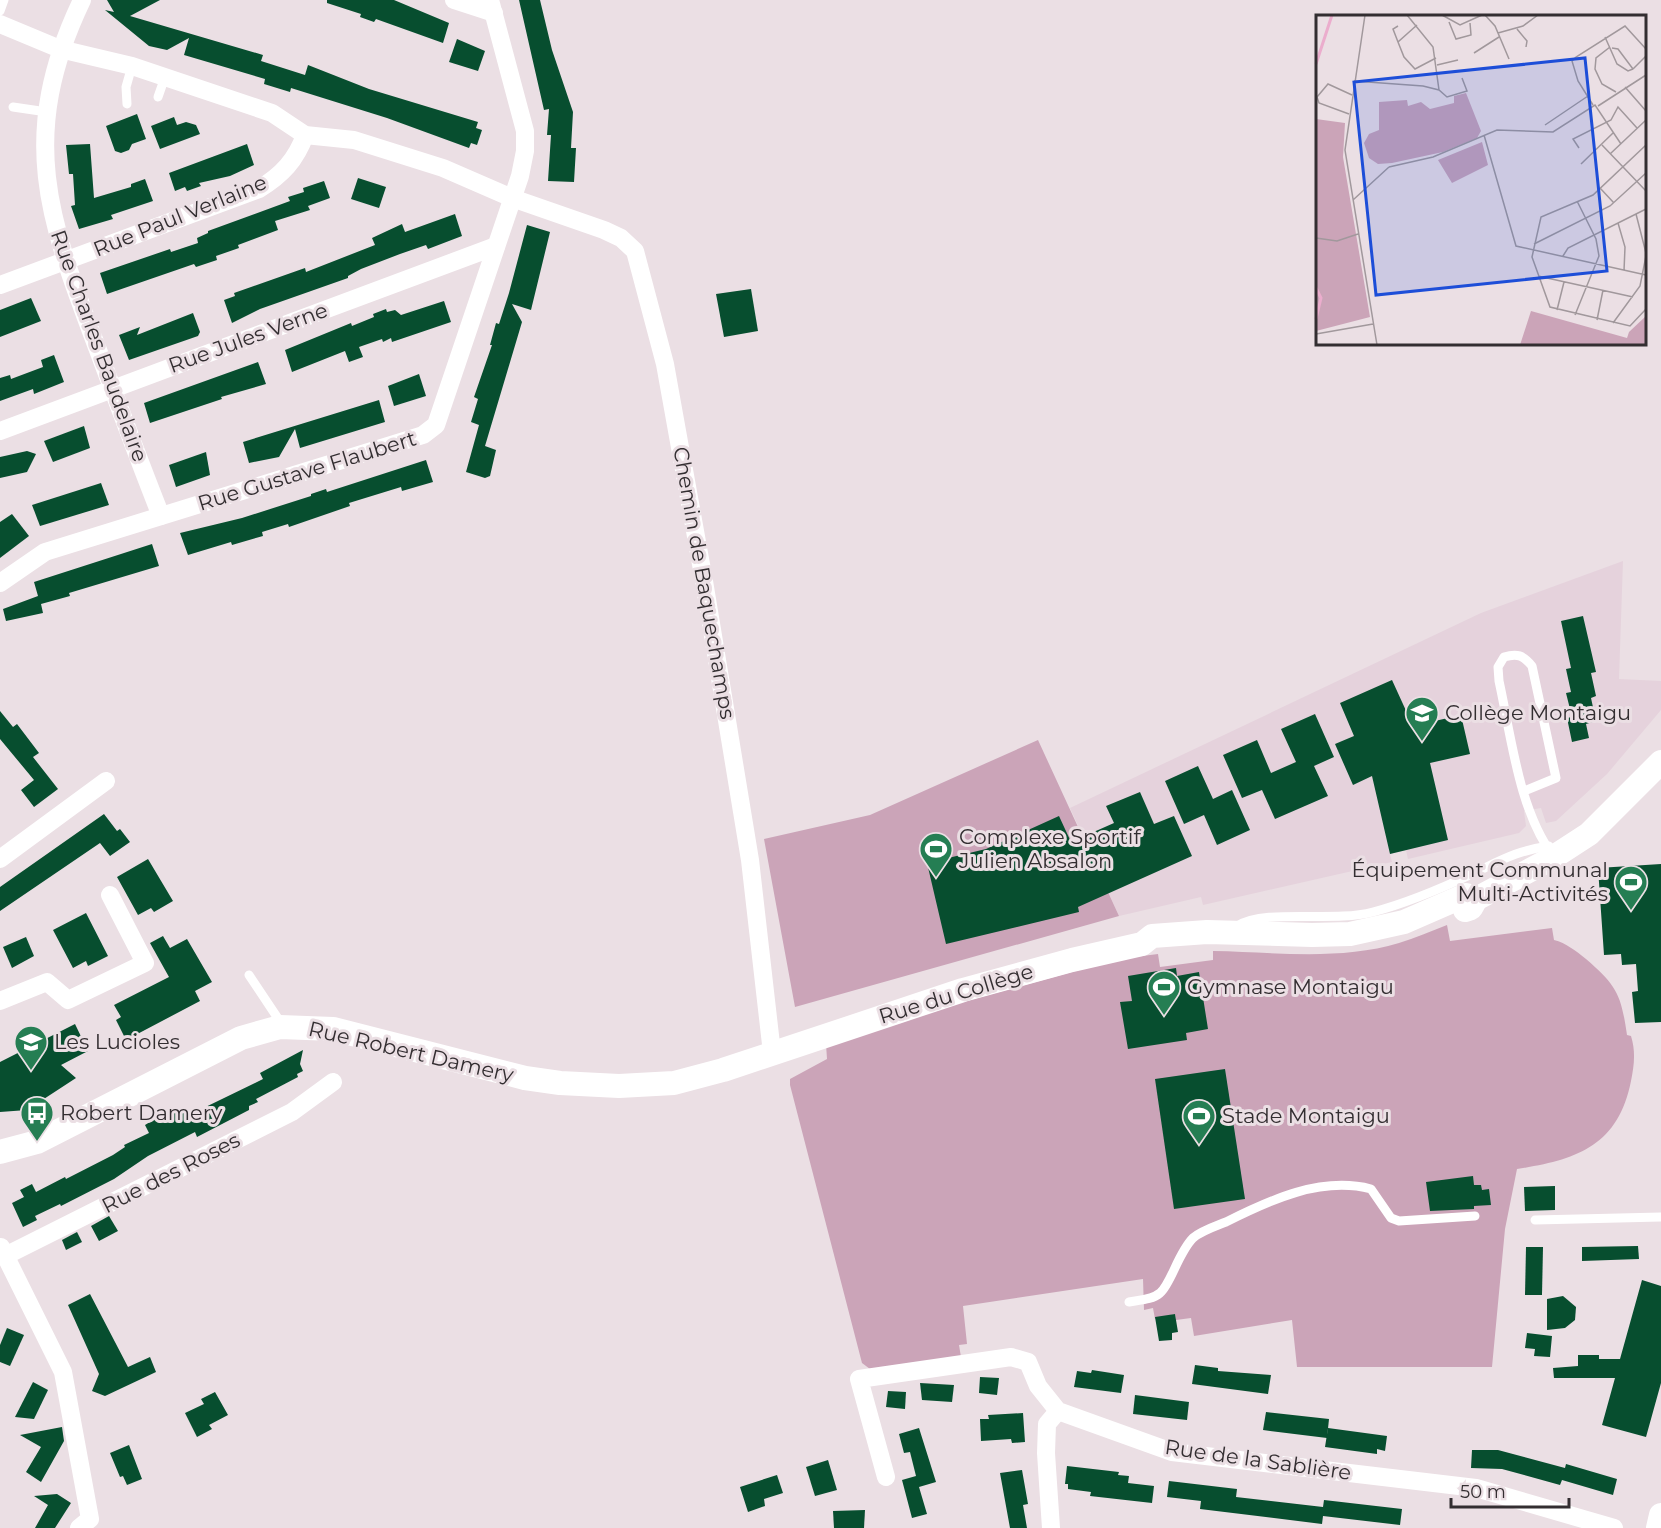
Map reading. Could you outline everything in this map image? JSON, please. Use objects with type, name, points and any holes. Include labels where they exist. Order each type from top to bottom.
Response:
[{"type":"street","name":"Rue Charles Baudelaire","points":[[82,0],[60,49],[47,112],[45,150],[47,185],[64,261],[161,516]]},
{"type":"street","points":[[454,0],[492,7]]},
{"type":"street","name":"Rue Gustave Flaubert","points":[[0,584],[45,552],[432,430],[444,407],[524,161],[525,131],[492,7]]},
{"type":"street","points":[[0,24],[60,49],[132,66],[272,113],[305,135]]},
{"type":"street","name":"Chemin de Baquechamps","points":[[305,135],[354,140],[455,172],[512,198],[621,238],[635,251],[639,259],[665,364],[706,592],[750,860],[772,1053]]},
{"type":"street","name":"Rue Paul Verlaine","points":[[0,285],[259,189],[290,164],[305,135]]},
{"type":"street","name":"Rue Jules Verne","points":[[0,431],[495,246]]},
{"type":"street","name":"Rue du Collège","points":[[1142,944],[1152,948],[1357,945],[1411,933],[1471,908],[1476,899],[1550,852],[1575,843],[1599,825],[1656,766],[1655,752],[1661,744]]},
{"type":"street","points":[[0,859],[106,781]]},
{"type":"street","points":[[0,1001],[47,982],[68,1000],[145,963],[110,895]]},
{"type":"street","name":"Rue du Collège","points":[[772,1053],[963,990],[1072,960],[1142,944],[1152,936],[1231,932],[1350,934],[1404,922],[1466,895],[1476,899]]},
{"type":"street","name":"Rue Robert Damery","points":[[0,1152],[37,1142],[241,1038],[280,1027],[333,1029],[525,1078],[586,1086],[674,1083],[772,1053]]},
{"type":"street","name":"Rue des Roses","points":[[3,1251],[291,1112],[333,1082]]},
{"type":"street","points":[[3,1251],[63,1371],[90,1519],[79,1528]]},
{"type":"street","points":[[886,1477],[859,1379],[1011,1357],[1028,1362],[1038,1386],[1058,1411],[1047,1424],[1046,1453],[1051,1528]]},
{"type":"street","name":"Rue de la Sablière","points":[[1058,1411],[1172,1452],[1476,1488],[1614,1528]]},
{"type":"street","points":[[1658,1528],[1661,1515]]},
{"type":"lane","points":[[0,11],[4,0]]},
{"type":"lane","points":[[127,104],[126,90],[132,66]]},
{"type":"lane","points":[[158,97],[165,77]]},
{"type":"lane","points":[[13,107],[47,112]]},
{"type":"lane","points":[[1231,932],[1249,919],[1258,917],[1335,918],[1372,912],[1440,889],[1514,853],[1550,852],[1524,791],[1499,681],[1498,667],[1504,657],[1515,654],[1525,657],[1532,666],[1556,778],[1524,791]]},
{"type":"lane","points":[[249,975],[277,1017],[280,1027]]},
{"type":"lane","points":[[1129,1302],[1148,1299],[1161,1293],[1181,1252],[1195,1236],[1271,1200],[1305,1190],[1357,1185],[1371,1189],[1391,1218],[1399,1221],[1475,1216]]},
{"type":"lane","points":[[1535,1220],[1661,1217]]},
{"type":"shaded area","name":"Collège Montaigu","points":[[1623,561],[1619,679],[1661,681],[1661,710],[1607,774],[1556,821],[1546,823],[1541,808],[1524,811],[1526,826],[1519,833],[1408,859],[1406,850],[1390,854],[1392,862],[1203,905],[1201,897],[1119,916],[1070,808],[1481,613]]},
{"type":"shaded area","name":"Complexe Sportif Julien Absalon","points":[[1038,740],[1119,916],[795,1007],[764,839],[870,815]]},
{"type":"shaded area","name":"Stade Montaigu","points":[[1447,925],[1450,941],[1552,928],[1554,940],[1578,953],[1611,984],[1620,1000],[1627,1035],[1631,1036],[1634,1048],[1633,1070],[1625,1103],[1616,1121],[1605,1135],[1575,1155],[1517,1169],[1505,1229],[1492,1367],[1297,1367],[1292,1320],[1194,1336],[1191,1318],[1176,1320],[1175,1314],[1155,1319],[1153,1308],[1144,1310],[1143,1279],[963,1306],[967,1344],[959,1345],[961,1357],[870,1369],[862,1363],[790,1085],[790,1079],[827,1059],[826,1044],[894,1021],[1119,959],[1158,954],[1160,967],[1213,960],[1213,951],[1307,954],[1354,952],[1399,943]]},
{"type":"building","points":[[107,0],[160,0],[130,16],[263,55],[261,61],[305,75],[308,65],[369,89],[478,122],[476,128],[482,130],[477,145],[471,143],[469,148],[387,118],[291,88],[290,92],[264,84],[265,79],[184,55],[189,38],[167,50],[149,46],[105,10],[114,12]]},
{"type":"building","points":[[327,0],[394,0],[449,23],[443,43],[376,19],[374,22],[360,17],[361,14],[327,3]]},
{"type":"building","points":[[519,0],[540,0],[552,50],[573,112],[571,148],[576,148],[574,182],[548,181],[551,135],[547,135],[549,109],[544,110]]},
{"type":"building","points":[[457,39],[485,51],[478,71],[449,62]]},
{"type":"building","points":[[137,114],[146,139],[132,144],[129,150],[121,153],[115,151],[106,126]]},
{"type":"building","points":[[174,117],[177,125],[186,122],[196,125],[200,134],[160,149],[151,126]]},
{"type":"building","points":[[90,144],[94,198],[131,187],[131,184],[145,179],[153,201],[111,215],[113,219],[79,229],[71,206],[75,205],[73,174],[69,174],[66,145]]},
{"type":"building","points":[[247,144],[254,165],[230,176],[199,183],[201,186],[187,191],[185,187],[175,191],[169,173]]},
{"type":"building","points":[[358,178],[386,187],[379,208],[351,199]]},
{"type":"building","points":[[324,181],[330,198],[308,206],[310,210],[275,221],[278,230],[238,245],[239,248],[216,256],[217,260],[196,267],[194,264],[107,294],[100,273],[170,249],[171,252],[198,243],[197,238],[208,231],[290,201],[288,197],[304,192],[303,188]]},
{"type":"building","points":[[455,214],[462,236],[428,249],[426,245],[400,254],[361,269],[348,278],[260,309],[232,323],[224,300],[235,296],[234,293],[305,268],[306,272],[375,245],[372,238],[402,224],[405,232]]},
{"type":"building","points":[[527,225],[550,232],[531,310],[512,304],[522,322],[485,446],[496,450],[490,476],[485,478],[466,472],[479,425],[471,422],[478,399],[474,397],[492,345],[490,345],[496,323],[499,324],[509,293]]},
{"type":"building","points":[[751,289],[758,331],[724,337],[716,294]]},
{"type":"building","points":[[31,298],[41,321],[0,337],[0,310]]},
{"type":"building","points":[[444,301],[451,322],[392,342],[391,338],[383,342],[382,339],[359,347],[363,357],[349,362],[345,351],[292,372],[285,350],[351,323],[352,326],[386,309],[387,312],[395,310],[401,315]]},
{"type":"building","points":[[193,313],[200,332],[198,336],[129,360],[119,335],[140,327],[137,335]]},
{"type":"building","points":[[54,355],[64,382],[34,394],[33,389],[0,401],[0,378],[10,375],[11,379],[43,367],[41,360]]},
{"type":"building","points":[[258,362],[266,384],[221,397],[222,399],[150,423],[144,403]]},
{"type":"building","points":[[419,374],[426,396],[394,406],[388,386]]},
{"type":"building","points":[[379,400],[385,422],[300,448],[295,429],[279,457],[249,463],[243,442]]},
{"type":"building","points":[[84,426],[90,448],[53,462],[44,441]]},
{"type":"building","points":[[27,451],[36,454],[27,472],[0,478],[0,457]]},
{"type":"building","points":[[206,452],[210,475],[176,487],[169,465]]},
{"type":"building","points":[[426,460],[433,482],[402,491],[401,487],[349,503],[350,506],[289,527],[288,524],[262,532],[263,536],[232,545],[231,542],[188,555],[180,533],[242,518],[326,489],[327,492]]},
{"type":"building","points":[[101,483],[109,505],[40,526],[32,505]]},
{"type":"building","points":[[12,514],[29,536],[0,558],[0,522]]},
{"type":"building","points":[[152,544],[159,566],[69,593],[70,596],[41,604],[43,613],[6,621],[3,609],[38,596],[34,582]]},
{"type":"building","points":[[1583,616],[1596,672],[1591,673],[1596,696],[1591,698],[1596,721],[1586,724],[1589,738],[1572,742],[1567,718],[1572,717],[1566,693],[1571,692],[1566,669],[1571,668],[1561,621]]},
{"type":"building","points":[[1392,680],[1413,726],[1461,715],[1470,754],[1430,763],[1448,840],[1390,854],[1372,776],[1353,785],[1335,744],[1354,736],[1340,703]]},
{"type":"building","points":[[0,711],[13,727],[17,724],[39,753],[33,757],[58,789],[34,807],[21,790],[34,780],[0,739]]},
{"type":"building","points":[[1315,714],[1334,757],[1314,766],[1328,796],[1275,819],[1262,790],[1242,798],[1223,755],[1257,740],[1271,773],[1296,762],[1281,729]]},
{"type":"building","points":[[1198,766],[1213,799],[1232,790],[1250,830],[1217,845],[1204,815],[1184,824],[1165,781]]},
{"type":"building","points":[[1140,792],[1154,824],[1174,816],[1192,856],[1078,907],[1079,912],[946,944],[927,863],[986,849],[1059,816],[1071,842],[1114,823],[1106,806]]},
{"type":"building","points":[[104,814],[117,831],[120,829],[130,842],[110,856],[100,843],[0,911],[0,887]]},
{"type":"building","points":[[148,859],[173,901],[154,912],[151,908],[138,915],[117,877]]},
{"type":"building","name":"Équipement Communal Multi-Activités","points":[[1661,864],[1661,1022],[1635,1023],[1632,992],[1638,991],[1636,964],[1622,965],[1621,954],[1604,955],[1598,868]]},
{"type":"building","points":[[86,913],[108,956],[88,966],[86,961],[73,968],[53,930]]},
{"type":"building","points":[[163,936],[170,948],[187,939],[212,982],[195,991],[200,1001],[126,1040],[116,1020],[121,1017],[114,1005],[169,977],[150,943]]},
{"type":"building","points":[[26,937],[34,956],[12,968],[3,947]]},
{"type":"building","name":"Gymnase Montaigu","points":[[1176,968],[1177,976],[1199,972],[1208,1029],[1186,1033],[1187,1040],[1128,1049],[1120,1002],[1132,1001],[1128,976]]},
{"type":"building","name":"Les Lucioles","points":[[75,1024],[88,1051],[61,1065],[76,1078],[27,1110],[0,1112],[0,1062]]},
{"type":"building","points":[[303,1050],[300,1064],[303,1071],[297,1074],[298,1077],[256,1099],[258,1102],[249,1106],[249,1110],[197,1137],[195,1132],[148,1156],[114,1179],[61,1206],[60,1204],[35,1216],[37,1220],[23,1227],[12,1203],[24,1197],[20,1190],[32,1184],[36,1192],[65,1177],[66,1179],[149,1133],[145,1125],[163,1114],[176,1108],[179,1114],[185,1111],[187,1116],[263,1079],[260,1073]]},
{"type":"building","points":[[1225,1069],[1245,1199],[1174,1209],[1155,1079]]},
{"type":"building","points":[[1473,1176],[1474,1185],[1481,1185],[1482,1190],[1489,1189],[1491,1205],[1474,1206],[1474,1209],[1430,1211],[1426,1182]]},
{"type":"building","points":[[1555,1186],[1555,1210],[1525,1211],[1524,1187]]},
{"type":"building","points":[[109,1216],[118,1231],[99,1241],[91,1226]]},
{"type":"building","points":[[77,1232],[82,1242],[66,1250],[62,1240]]},
{"type":"building","points":[[1638,1246],[1639,1259],[1582,1261],[1582,1247]]},
{"type":"building","points":[[1526,1247],[1543,1247],[1542,1295],[1525,1295]]},
{"type":"building","points":[[1642,1280],[1661,1286],[1661,1383],[1646,1437],[1602,1425],[1615,1378],[1554,1378],[1553,1368],[1578,1366],[1578,1355],[1599,1355],[1599,1359],[1620,1359]]},
{"type":"building","points":[[90,1294],[128,1367],[150,1357],[156,1372],[105,1396],[92,1391],[99,1374],[68,1305]]},
{"type":"building","points":[[1563,1296],[1576,1307],[1575,1320],[1565,1328],[1547,1330],[1547,1299]]},
{"type":"building","points":[[1175,1314],[1178,1332],[1172,1333],[1172,1340],[1159,1341],[1155,1317]]},
{"type":"building","points":[[7,1328],[24,1335],[10,1366],[0,1362],[0,1345]]},
{"type":"building","points":[[1527,1333],[1552,1336],[1550,1357],[1534,1356],[1535,1349],[1525,1348]]},
{"type":"building","points":[[1195,1365],[1218,1368],[1218,1371],[1271,1375],[1268,1394],[1192,1384]]},
{"type":"building","points":[[1092,1370],[1124,1375],[1121,1393],[1074,1387],[1077,1371],[1091,1373]]},
{"type":"building","points":[[980,1377],[999,1378],[997,1395],[979,1393]]},
{"type":"building","points":[[33,1382],[48,1390],[34,1419],[15,1417]]},
{"type":"building","points":[[920,1383],[954,1385],[952,1402],[922,1400]]},
{"type":"building","points":[[888,1391],[906,1392],[905,1409],[886,1407]]},
{"type":"building","points":[[215,1392],[228,1415],[209,1425],[212,1429],[197,1437],[185,1413],[204,1404],[201,1399]]},
{"type":"building","points":[[1135,1395],[1189,1402],[1187,1420],[1133,1414]]},
{"type":"building","points":[[1266,1412],[1329,1419],[1327,1438],[1263,1430]]},
{"type":"building","points":[[1023,1413],[1025,1442],[1012,1443],[1011,1439],[981,1441],[980,1419],[989,1419],[988,1415]]},
{"type":"building","points":[[62,1427],[64,1441],[41,1482],[26,1472],[41,1447],[20,1435]]},
{"type":"building","points":[[919,1428],[936,1482],[919,1487],[927,1514],[912,1518],[902,1480],[916,1476],[910,1452],[904,1453],[899,1434]]},
{"type":"building","points":[[1328,1428],[1387,1436],[1385,1451],[1377,1449],[1377,1454],[1325,1447]]},
{"type":"building","points":[[129,1445],[142,1479],[127,1485],[123,1476],[120,1477],[110,1453]]},
{"type":"building","points":[[1472,1450],[1498,1450],[1565,1468],[1566,1464],[1617,1479],[1613,1495],[1562,1480],[1560,1485],[1502,1469],[1471,1468]]},
{"type":"building","points":[[828,1460],[837,1490],[815,1496],[806,1467]]},
{"type":"building","points":[[1067,1466],[1119,1472],[1118,1475],[1129,1476],[1128,1483],[1154,1486],[1152,1503],[1090,1496],[1091,1492],[1068,1489],[1068,1484],[1065,1484]]},
{"type":"building","points":[[1022,1470],[1028,1504],[1023,1505],[1027,1528],[1010,1528],[1000,1473]]},
{"type":"building","points":[[777,1475],[783,1493],[764,1499],[765,1506],[748,1512],[740,1487]]},
{"type":"building","points":[[1169,1481],[1237,1489],[1236,1497],[1323,1507],[1324,1500],[1402,1509],[1400,1525],[1323,1516],[1322,1524],[1200,1509],[1201,1501],[1167,1497]]},
{"type":"building","points":[[57,1494],[71,1503],[55,1528],[35,1528],[48,1505],[34,1496]]},
{"type":"building","points":[[865,1510],[864,1528],[834,1528],[833,1511]]},
{"type":"place","name":"Collège Montaigu","points":[[1422,742]]},
{"type":"place","name":"Complexe Sportif Julien Absalon","points":[[936,878]]},
{"type":"place","name":"Équipement Communal Multi-Activités","points":[[1631,911]]},
{"type":"place","name":"Gymnase Montaigu","points":[[1164,1016]]},
{"type":"place","name":"Les Lucioles","points":[[31,1071]]},
{"type":"place","name":"Robert Damery","points":[[37,1142]]},
{"type":"place","name":"Stade Montaigu","points":[[1199,1145]]}]
